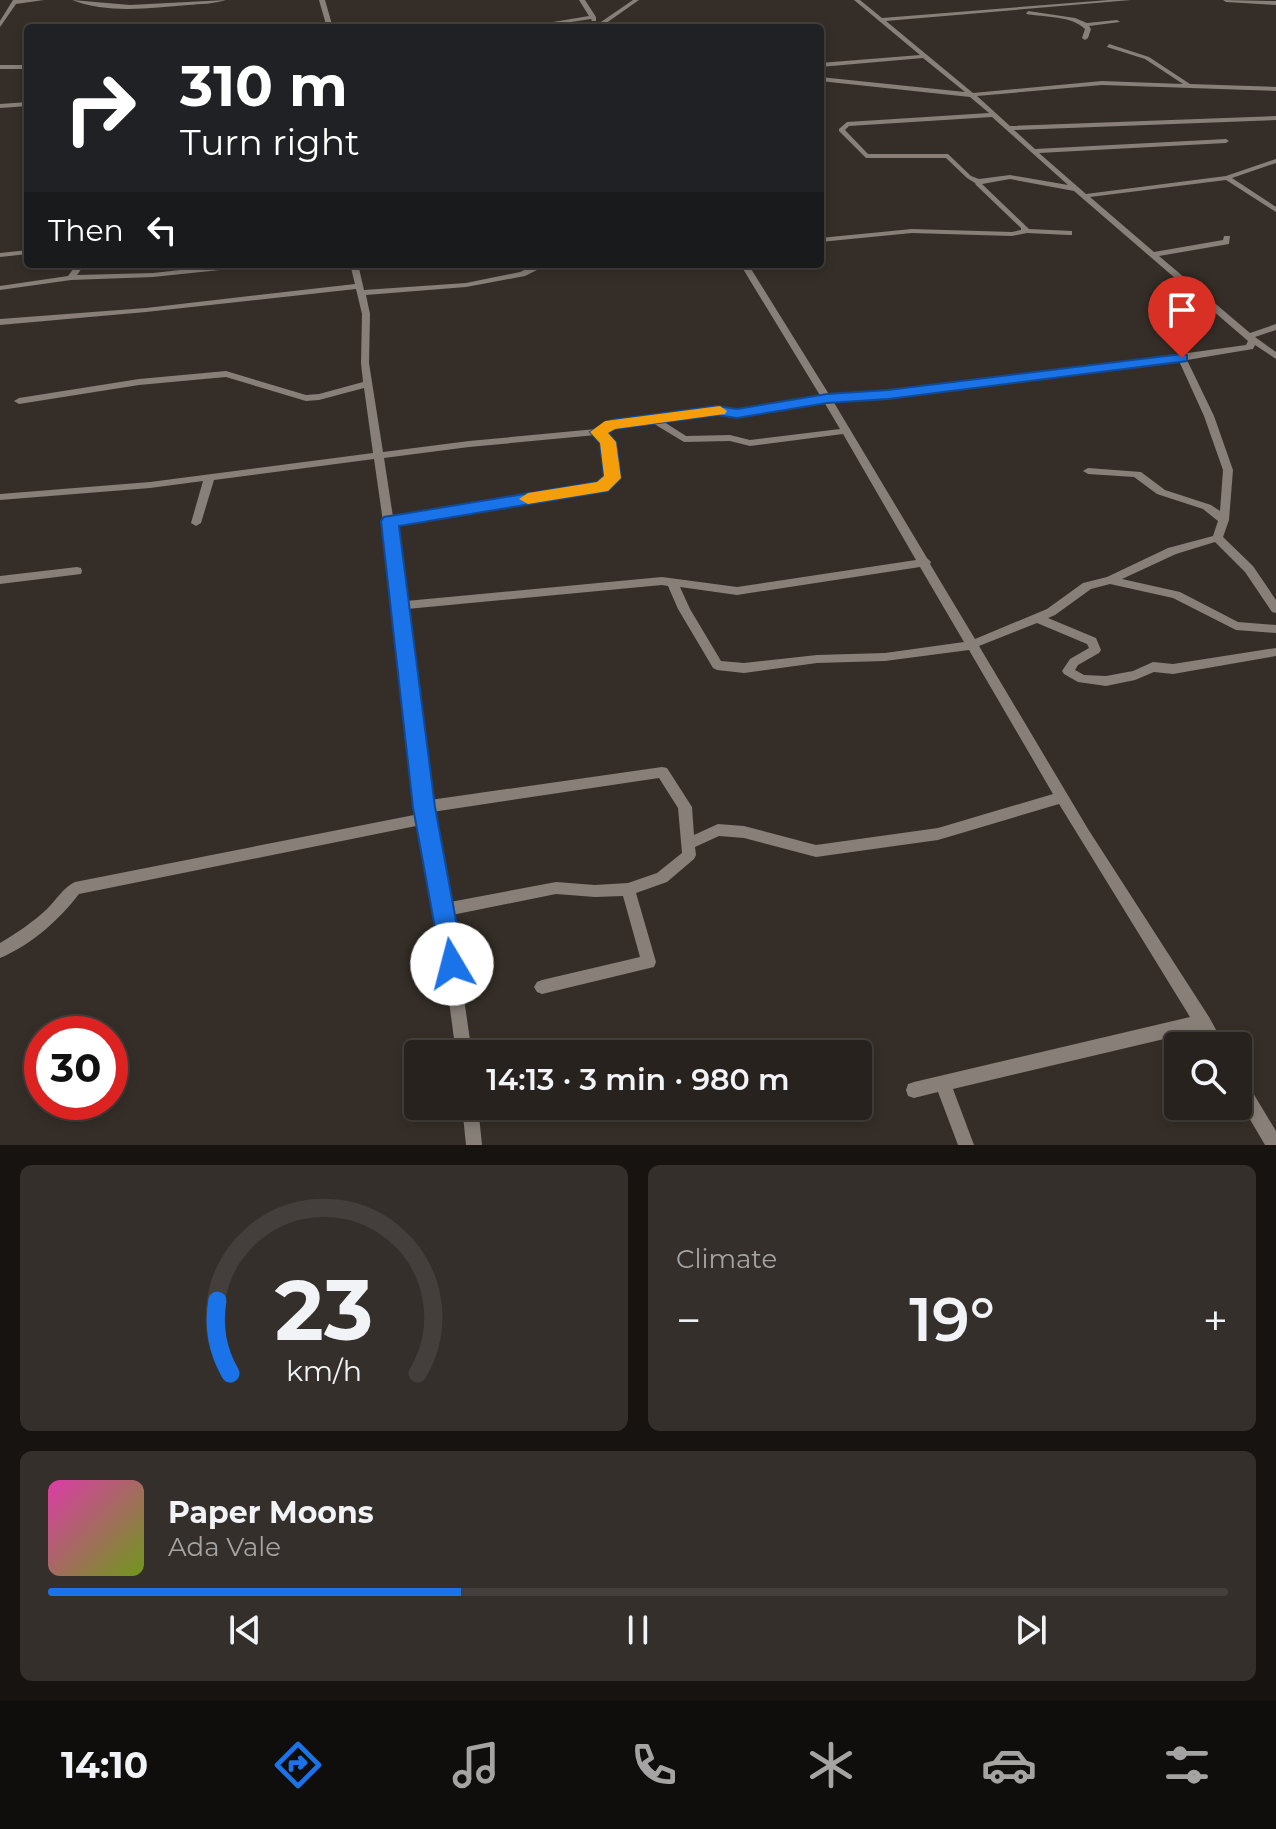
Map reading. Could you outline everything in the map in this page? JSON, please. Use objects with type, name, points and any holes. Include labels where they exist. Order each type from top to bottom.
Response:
[{"type":"street","points":[[0,25],[15,1],[41,0]]},
{"type":"street","points":[[75,0],[98,6],[156,7],[223,0]]},
{"type":"street","points":[[322,0],[329,24]]},
{"type":"street","points":[[582,0],[598,24]]},
{"type":"street","points":[[604,24],[636,0]]},
{"type":"street","points":[[857,0],[972,95],[1080,193],[1276,356]]},
{"type":"street","points":[[880,20],[1128,0]]},
{"type":"street","points":[[1226,0],[1276,3]]},
{"type":"street","points":[[1011,10],[1075,20],[1086,25],[1117,22]]},
{"type":"street","points":[[547,24],[593,17]]},
{"type":"street","points":[[1085,38],[1088,35],[1086,25]]},
{"type":"street","points":[[1109,46],[1147,58],[1191,86]]},
{"type":"street","points":[[824,65],[924,56]]},
{"type":"street","points":[[0,67],[24,67]]},
{"type":"street","points":[[824,79],[972,95],[1102,83],[1147,87],[1276,89]]},
{"type":"street","points":[[0,106],[24,104]]},
{"type":"street","points":[[993,115],[847,124],[841,130],[866,156],[948,156],[969,177],[979,182],[1010,177],[1080,193],[1227,178],[1276,161]]},
{"type":"street","points":[[1009,128],[1198,125],[1276,118]]},
{"type":"street","points":[[1207,137],[1215,142]]},
{"type":"street","points":[[1033,151],[1226,141]]},
{"type":"street","points":[[1227,178],[1276,210]]},
{"type":"street","points":[[979,182],[1024,231]]},
{"type":"street","points":[[824,240],[912,231],[965,235],[1024,231],[1069,233]]},
{"type":"street","points":[[1154,254],[1226,242],[1227,238]]},
{"type":"street","points":[[0,255],[24,252]]},
{"type":"street","points":[[71,278],[78,268]]},
{"type":"street","points":[[0,288],[71,278],[153,275],[220,268]]},
{"type":"street","points":[[355,268],[366,314],[368,384],[390,521],[425,812],[444,910],[462,1040]]},
{"type":"street","points":[[0,322],[360,289],[466,285],[522,274],[535,268]]},
{"type":"street","points":[[746,268],[926,562],[971,645],[1062,797],[1209,1032]]},
{"type":"street","points":[[1252,338],[1276,327]]},
{"type":"street","points":[[0,497],[119,489],[469,444],[598,432],[611,424],[717,410],[737,414],[827,399],[1182,358],[1250,347],[1252,338]]},
{"type":"street","points":[[1182,358],[1209,416],[1228,470],[1224,520],[1217,538]]},
{"type":"street","points":[[19,401],[226,374],[306,398],[368,384]]},
{"type":"street","points":[[653,419],[684,439],[730,438],[750,443],[845,431]]},
{"type":"street","points":[[390,521],[602,487],[612,478],[608,442],[598,432]]},
{"type":"street","points":[[1088,471],[1137,474],[1161,492],[1207,507],[1224,520]]},
{"type":"street","points":[[196,523],[210,476]]},
{"type":"street","points":[[672,582],[717,665],[744,668],[817,659],[885,657],[971,645],[1051,612],[1087,586],[1110,580],[1172,551],[1217,538]]},
{"type":"street","points":[[1217,538],[1249,569],[1276,609]]},
{"type":"street","points":[[400,606],[672,582],[737,591],[926,562]]},
{"type":"street","points":[[0,580],[77,571]]},
{"type":"street","points":[[1110,580],[1176,595],[1236,626],[1276,629]]},
{"type":"street","points":[[1037,618],[1092,641],[1095,650],[1074,662],[1068,671],[1075,677],[1091,681],[1135,675],[1153,667],[1173,669],[1276,652]]},
{"type":"street","points":[[0,951],[27,937],[62,905],[75,888],[425,812],[662,772],[685,807],[689,855],[662,878],[628,889],[595,891],[556,888],[444,910]]},
{"type":"street","points":[[690,843],[718,830],[744,832],[816,851],[938,834],[1062,797]]},
{"type":"street","points":[[542,987],[649,962],[628,889]]},
{"type":"street","points":[[914,1090],[1203,1022]]},
{"type":"street","points":[[943,1084],[966,1145]]},
{"type":"street","points":[[1252,1107],[1275,1145]]},
{"type":"street","points":[[471,1120],[474,1145]]},
{"type":"slow traffic","points":[[528,499],[602,487],[612,478],[608,442],[598,432],[611,424],[720,411]]},
{"type":"route","points":[[452,964],[424,807],[390,521],[602,487],[612,478],[608,442],[598,432],[611,424],[717,410],[737,414],[827,399],[1182,358]]}]
